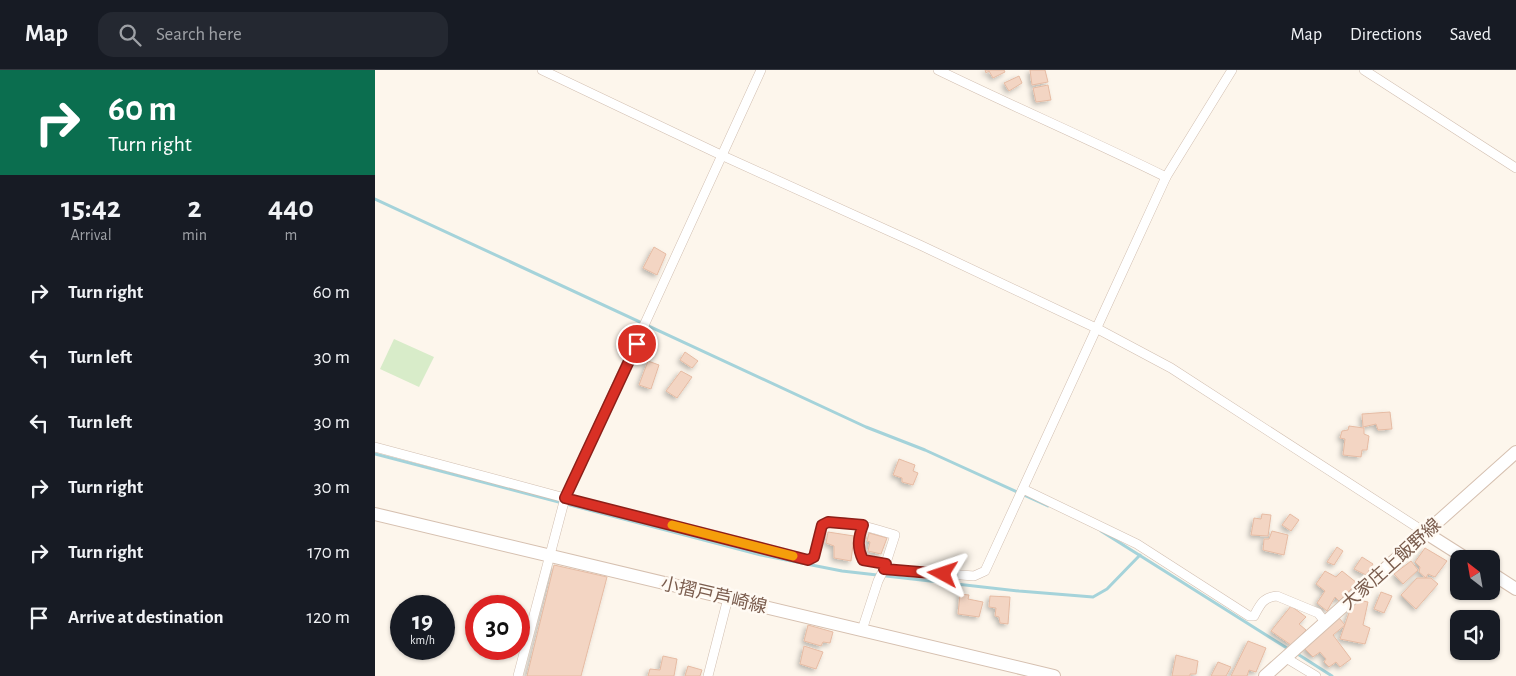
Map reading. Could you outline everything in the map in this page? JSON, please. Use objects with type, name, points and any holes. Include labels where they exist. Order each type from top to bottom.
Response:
[{"type":"main road","name":"大家庄上飯野線","points":[[1265,676],[1516,452]]},
{"type":"main road","name":"小摺戸芦崎線","points":[[375,514],[1054,676]]},
{"type":"main road","points":[[1426,533],[1453,550]]},
{"type":"main road","points":[[1500,578],[1516,588]]},
{"type":"street","points":[[542,70],[721,156],[920,245],[1096,328],[1171,368],[1426,533]]},
{"type":"street","points":[[518,676],[565,498],[761,70]]},
{"type":"street","points":[[939,70],[1166,177]]},
{"type":"street","points":[[863,525],[859,536],[858,550],[863,560],[885,567],[974,576],[985,571],[1166,177],[1232,70]]},
{"type":"street","points":[[1364,70],[1516,168]]},
{"type":"street","points":[[375,447],[808,560],[814,557],[822,525],[828,522],[863,525],[895,535],[862,630]]},
{"type":"street","points":[[1023,489],[1137,544],[1249,616],[1254,616],[1261,601],[1270,596],[1277,596],[1318,613],[1326,623]]},
{"type":"street","points":[[708,676],[728,598]]},
{"type":"street","points":[[1286,658],[1316,676]]},
{"type":"green space","points":[[394,339],[434,357],[419,387],[380,369]]},
{"type":"building","points":[[985,70],[1004,70],[1005,72],[993,78],[989,71],[986,73]]},
{"type":"building","points":[[1030,70],[1045,70],[1048,82],[1032,85]]},
{"type":"building","points":[[1019,76],[1022,83],[1009,91],[1004,83]]},
{"type":"building","points":[[1048,85],[1051,100],[1036,102],[1033,88]]},
{"type":"building","points":[[654,247],[666,254],[657,275],[643,268]]},
{"type":"building","points":[[685,352],[698,361],[692,368],[680,360]]},
{"type":"building","points":[[648,361],[659,365],[651,389],[639,385]]},
{"type":"building","points":[[681,371],[692,377],[677,398],[666,391]]},
{"type":"building","points":[[1390,412],[1392,429],[1378,430],[1376,424],[1363,427],[1362,414]]},
{"type":"building","points":[[1349,426],[1364,428],[1364,434],[1369,436],[1367,450],[1362,450],[1361,457],[1343,455],[1345,439],[1340,438],[1342,431],[1348,430]]},
{"type":"building","points":[[899,459],[915,465],[913,471],[918,473],[913,485],[902,482],[902,478],[893,475]]},
{"type":"building","points":[[1262,514],[1271,515],[1268,536],[1251,535],[1254,518],[1261,519]]},
{"type":"building","points":[[1290,514],[1299,520],[1291,531],[1282,525]]},
{"type":"building","points":[[1272,531],[1288,535],[1284,555],[1263,550],[1264,539],[1269,539]]},
{"type":"building","points":[[828,532],[854,536],[851,561],[834,558],[834,546],[826,543]]},
{"type":"building","points":[[869,533],[887,538],[881,554],[868,551],[870,542],[867,541]]},
{"type":"building","points":[[1337,547],[1343,551],[1334,565],[1327,562]]},
{"type":"building","points":[[1425,548],[1447,561],[1435,577],[1428,574],[1426,578],[1419,572],[1420,567],[1415,562]]},
{"type":"building","points":[[1362,557],[1373,564],[1366,575],[1354,569]]},
{"type":"building","points":[[1411,561],[1418,570],[1403,584],[1394,574]]},
{"type":"building","points":[[554,565],[607,577],[581,676],[527,676]]},
{"type":"building","points":[[1325,571],[1336,577],[1342,571],[1357,583],[1339,601],[1335,597],[1327,611],[1317,603],[1325,591],[1316,584]]},
{"type":"building","points":[[1417,578],[1431,578],[1438,584],[1416,609],[1401,595]]},
{"type":"building","points":[[1381,592],[1392,596],[1384,613],[1374,609]]},
{"type":"building","points":[[960,594],[969,595],[968,599],[983,602],[979,617],[958,614]]},
{"type":"building","points":[[990,596],[1010,597],[1008,624],[1000,623],[999,617],[995,616],[996,608],[989,607]]},
{"type":"building","points":[[1358,600],[1368,602],[1363,625],[1370,628],[1365,644],[1340,639],[1352,604]]},
{"type":"building","points":[[1291,606],[1306,617],[1299,624],[1306,630],[1291,645],[1271,631]]},
{"type":"building","points":[[1339,618],[1345,625],[1333,635],[1351,659],[1340,667],[1336,662],[1329,667],[1324,662],[1326,659],[1320,652],[1313,657],[1304,648]]},
{"type":"building","points":[[808,625],[833,632],[830,643],[823,642],[821,646],[804,641]]},
{"type":"building","points":[[1248,641],[1266,648],[1256,672],[1249,670],[1247,676],[1231,676]]},
{"type":"building","points":[[804,646],[823,652],[816,669],[800,664]]},
{"type":"building","points":[[1176,655],[1198,661],[1196,674],[1172,676]]},
{"type":"building","points":[[663,656],[677,659],[674,676],[648,676],[650,669],[660,670]]},
{"type":"building","points":[[1218,662],[1231,667],[1226,676],[1211,676]]},
{"type":"building","points":[[688,666],[702,670],[700,676],[685,676]]},
{"type":"waterway","points":[[375,199],[866,427],[925,450],[1048,506]]},
{"type":"waterway","points":[[375,454],[761,555],[842,571],[1019,591],[1093,597],[1107,589],[1140,555]]},
{"type":"waterway","points":[[1101,531],[1290,650]]},
{"type":"waterway","points":[[1296,653],[1332,676]]},
{"type":"slow traffic","points":[[672,525],[793,556]]},
{"type":"route","points":[[637,344],[565,498],[808,560],[814,557],[822,525],[828,522],[863,525],[859,536],[858,550],[863,560],[886,564],[884,569],[943,574]]}]
